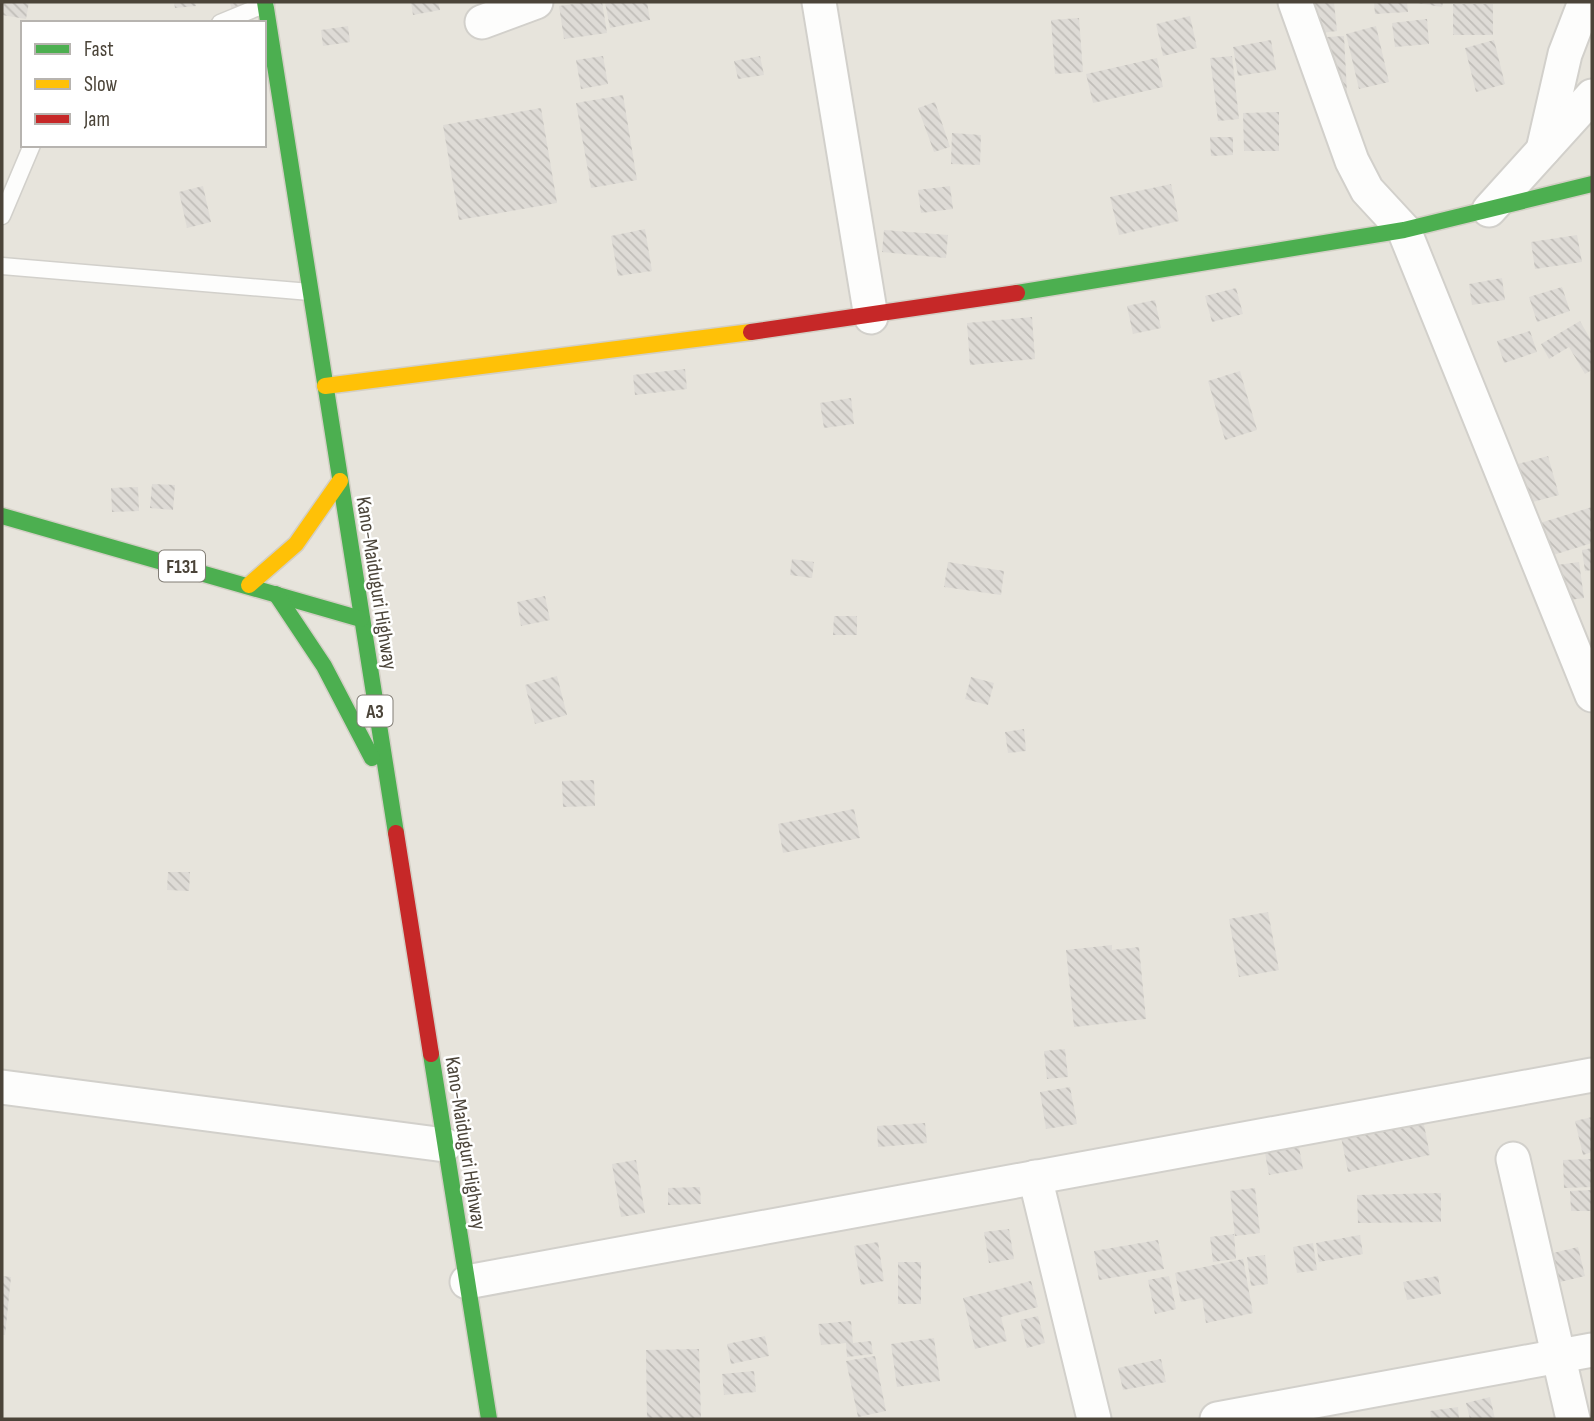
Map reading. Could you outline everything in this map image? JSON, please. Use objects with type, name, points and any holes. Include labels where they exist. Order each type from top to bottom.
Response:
[{"type":"main road","name":"Kano-Maiduguri Highway","points":[[265,3],[489,1419]]},
{"type":"main road","points":[[325,386],[871,317],[1404,230],[1592,184]]},
{"type":"main road","points":[[249,585],[296,544],[340,481]]},
{"type":"main road","name":"F131","points":[[2,516],[361,619]]},
{"type":"main road","points":[[276,594],[324,666],[388,790]]},
{"type":"street","points":[[482,22],[536,2]]},
{"type":"street","points":[[819,2],[871,317]]},
{"type":"street","points":[[1295,2],[1352,161],[1367,190],[1404,230],[1591,688]]},
{"type":"street","points":[[1543,150],[1565,54],[1585,2]]},
{"type":"street","points":[[1489,209],[1592,96]]},
{"type":"street","points":[[467,1282],[1592,1075]]},
{"type":"street","points":[[2,1088],[445,1145]]},
{"type":"street","points":[[1513,1159],[1573,1419]]},
{"type":"street","points":[[1035,1177],[1094,1419]]},
{"type":"street","points":[[1217,1419],[1592,1350]]},
{"type":"lane","points":[[224,21],[265,3]]},
{"type":"lane","points":[[2,216],[31,147]]},
{"type":"lane","points":[[2,266],[310,292]]},
{"type":"shaded area","points":[[2,2],[1592,2],[1592,1419],[2,1419]]},
{"type":"building","points":[[2,2],[29,2],[26,19],[2,15]]},
{"type":"building","points":[[174,2],[195,2],[196,6],[175,8]]},
{"type":"building","points":[[230,2],[250,2],[232,12]]},
{"type":"building","points":[[411,2],[438,2],[440,10],[413,15]]},
{"type":"building","points":[[602,2],[607,33],[564,39],[559,6]]},
{"type":"building","points":[[605,2],[647,2],[650,20],[610,28]]},
{"type":"building","points":[[1302,2],[1334,2],[1337,31],[1305,35]]},
{"type":"building","points":[[1374,2],[1407,2],[1408,12],[1375,14]]},
{"type":"building","points":[[1411,2],[1443,2],[1442,7]]},
{"type":"building","points":[[1453,4],[1493,4],[1493,35],[1453,35]]},
{"type":"building","points":[[1190,16],[1197,48],[1163,56],[1156,24]]},
{"type":"building","points":[[1079,18],[1083,72],[1055,74],[1051,20]]},
{"type":"building","points":[[1427,19],[1429,44],[1395,47],[1392,23]]},
{"type":"building","points":[[348,26],[350,42],[323,46],[321,30]]},
{"type":"building","points":[[1376,26],[1389,82],[1359,89],[1346,34]]},
{"type":"building","points":[[1344,36],[1347,93],[1313,95],[1310,38]]},
{"type":"building","points":[[1271,40],[1276,70],[1238,76],[1233,47]]},
{"type":"building","points":[[1494,40],[1505,84],[1476,92],[1465,48]]},
{"type":"building","points":[[603,56],[608,84],[581,89],[576,60]]},
{"type":"building","points":[[760,56],[764,75],[738,79],[734,61]]},
{"type":"building","points":[[1232,56],[1239,119],[1218,121],[1210,58]]},
{"type":"building","points":[[1157,58],[1163,87],[1093,103],[1086,74]]},
{"type":"building","points":[[623,95],[637,180],[591,188],[576,103]]},
{"type":"building","points":[[935,102],[950,147],[934,152],[918,108]]},
{"type":"building","points":[[541,108],[557,203],[459,220],[443,125]]},
{"type":"building","points":[[1279,112],[1279,151],[1244,151],[1243,113]]},
{"type":"building","points":[[952,133],[981,135],[980,165],[951,164]]},
{"type":"building","points":[[1210,137],[1233,137],[1233,155],[1211,156]]},
{"type":"building","points":[[1171,184],[1179,221],[1119,235],[1110,197]]},
{"type":"building","points":[[203,186],[211,222],[187,228],[179,192]]},
{"type":"building","points":[[950,186],[953,209],[921,213],[918,190]]},
{"type":"building","points":[[645,229],[652,271],[618,276],[611,236]]},
{"type":"building","points":[[884,230],[948,235],[946,258],[882,252]]},
{"type":"building","points":[[1577,235],[1582,262],[1535,269],[1531,242]]},
{"type":"building","points":[[1502,278],[1505,300],[1472,305],[1469,284]]},
{"type":"building","points":[[1562,287],[1570,311],[1537,322],[1529,297]]},
{"type":"building","points":[[1236,288],[1243,314],[1212,322],[1205,296]]},
{"type":"building","points":[[1155,300],[1161,328],[1133,334],[1127,306]]},
{"type":"building","points":[[1032,317],[1035,359],[970,365],[967,323]]},
{"type":"building","points":[[1580,321],[1592,342],[1592,370],[1585,374],[1569,347],[1549,359],[1541,344]]},
{"type":"building","points":[[1530,331],[1537,352],[1504,363],[1497,341]]},
{"type":"building","points":[[685,369],[687,389],[635,395],[633,375]]},
{"type":"building","points":[[1240,371],[1257,430],[1225,440],[1208,381]]},
{"type":"building","points":[[851,398],[854,424],[824,428],[820,403]]},
{"type":"building","points":[[1548,456],[1559,495],[1529,503],[1518,464]]},
{"type":"building","points":[[152,484],[175,485],[173,510],[150,508]]},
{"type":"building","points":[[138,487],[139,511],[112,512],[111,488]]},
{"type":"building","points":[[1592,507],[1592,543],[1550,556],[1540,523]]},
{"type":"building","points":[[1592,548],[1592,570],[1585,571],[1582,550]]},
{"type":"building","points":[[792,559],[814,562],[812,578],[790,575]]},
{"type":"building","points":[[948,562],[1004,571],[1001,595],[944,587]]},
{"type":"building","points":[[1579,562],[1584,598],[1562,601],[1557,565]]},
{"type":"building","points":[[545,596],[550,620],[521,626],[517,602]]},
{"type":"building","points":[[834,616],[857,616],[857,635],[833,635]]},
{"type":"building","points":[[557,676],[567,715],[535,724],[525,685]]},
{"type":"building","points":[[971,677],[994,683],[988,705],[965,699]]},
{"type":"building","points":[[1024,729],[1026,751],[1008,753],[1005,732]]},
{"type":"building","points":[[594,780],[595,806],[563,807],[562,781]]},
{"type":"building","points":[[854,809],[860,838],[783,853],[778,824]]},
{"type":"building","points":[[168,872],[190,872],[189,891],[167,890]]},
{"type":"building","points":[[1268,912],[1279,970],[1239,977],[1229,919]]},
{"type":"building","points":[[1112,945],[1112,950],[1139,947],[1146,1019],[1074,1027],[1066,950]]},
{"type":"building","points":[[1065,1049],[1068,1077],[1047,1079],[1044,1051]]},
{"type":"building","points":[[1070,1087],[1077,1124],[1046,1129],[1040,1092]]},
{"type":"building","points":[[1592,1117],[1592,1152],[1583,1155],[1575,1121]]},
{"type":"building","points":[[1423,1120],[1430,1155],[1348,1172],[1341,1137]]},
{"type":"building","points":[[925,1123],[927,1143],[878,1147],[877,1126]]},
{"type":"building","points":[[1299,1147],[1303,1169],[1269,1175],[1265,1153]]},
{"type":"building","points":[[1592,1159],[1592,1187],[1564,1188],[1563,1160]]},
{"type":"building","points":[[636,1160],[645,1213],[621,1217],[612,1164]]},
{"type":"building","points":[[700,1187],[701,1204],[668,1205],[668,1188]]},
{"type":"building","points":[[1255,1188],[1260,1233],[1235,1236],[1230,1191]]},
{"type":"building","points":[[1592,1190],[1592,1211],[1571,1211],[1570,1191]]},
{"type":"building","points":[[1441,1193],[1441,1222],[1358,1223],[1357,1195]]},
{"type":"building","points":[[1009,1229],[1014,1259],[989,1263],[984,1232]]},
{"type":"building","points":[[1234,1234],[1236,1259],[1213,1262],[1210,1237]]},
{"type":"building","points":[[1360,1235],[1363,1254],[1319,1262],[1316,1243]]},
{"type":"building","points":[[1158,1240],[1164,1269],[1099,1280],[1094,1251]]},
{"type":"building","points":[[878,1242],[884,1281],[861,1285],[854,1246]]},
{"type":"building","points":[[1313,1243],[1317,1270],[1297,1273],[1293,1247]]},
{"type":"building","points":[[1578,1247],[1585,1276],[1535,1288],[1528,1259]]},
{"type":"building","points":[[1265,1255],[1268,1284],[1251,1286],[1247,1257]]},
{"type":"building","points":[[1243,1259],[1253,1313],[1206,1323],[1202,1298],[1181,1302],[1175,1273]]},
{"type":"building","points":[[898,1262],[921,1262],[921,1304],[898,1304]]},
{"type":"building","points":[[2,1276],[11,1277],[5,1335],[2,1335]]},
{"type":"building","points":[[1169,1276],[1176,1309],[1155,1314],[1148,1280]]},
{"type":"building","points":[[1438,1276],[1441,1294],[1407,1300],[1403,1282]]},
{"type":"building","points":[[1031,1281],[1038,1307],[1001,1317],[1007,1341],[975,1349],[963,1298]]},
{"type":"building","points":[[1038,1316],[1045,1343],[1027,1348],[1020,1320]]},
{"type":"building","points":[[851,1321],[853,1343],[871,1341],[873,1354],[847,1357],[846,1343],[821,1345],[818,1324]]},
{"type":"building","points":[[765,1336],[769,1356],[731,1364],[727,1344]]},
{"type":"building","points":[[934,1338],[940,1381],[897,1387],[891,1344]]},
{"type":"building","points":[[699,1349],[701,1419],[647,1419],[646,1350]]},
{"type":"building","points":[[875,1356],[886,1411],[858,1417],[846,1361]]},
{"type":"building","points":[[1161,1359],[1166,1382],[1123,1390],[1118,1368]]},
{"type":"building","points":[[754,1371],[756,1392],[724,1395],[722,1374]]},
{"type":"building","points":[[1490,1397],[1495,1419],[1470,1419],[1466,1403]]},
{"type":"building","points":[[1458,1407],[1459,1419],[1431,1419],[1430,1411]]},
{"type":"traffic: fast","points":[[265,2],[396,833]]},
{"type":"traffic: fast","points":[[1017,293],[1404,230],[1592,184]]},
{"type":"traffic: fast","points":[[2,516],[361,619]]},
{"type":"traffic: fast","points":[[276,594],[324,666],[372,758]]},
{"type":"traffic: fast","points":[[431,1054],[489,1419]]},
{"type":"traffic: slow","points":[[325,386],[751,332]]},
{"type":"traffic: slow","points":[[249,585],[296,544],[340,481]]},
{"type":"traffic: jam","points":[[751,332],[1017,293]]},
{"type":"traffic: jam","points":[[396,833],[431,1054]]}]
